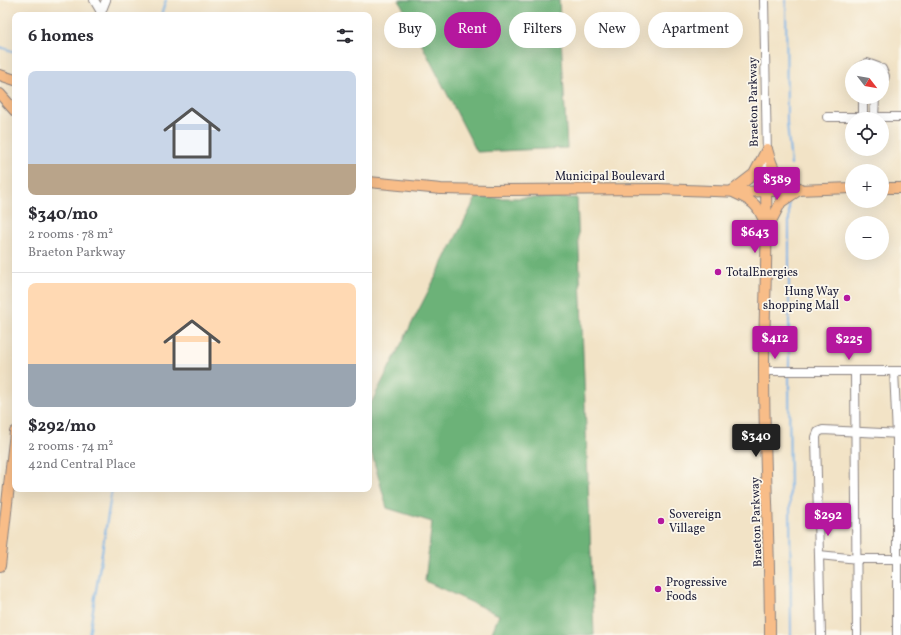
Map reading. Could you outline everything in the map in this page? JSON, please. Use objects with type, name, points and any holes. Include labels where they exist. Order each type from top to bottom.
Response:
[{"type":"main road","points":[[0,75],[12,79]]},
{"type":"main road","points":[[0,94],[12,108]]},
{"type":"main road","points":[[767,149],[772,168],[778,176],[801,189],[781,202],[767,228]]},
{"type":"main road","points":[[767,149],[754,174],[732,191],[754,202],[760,210],[767,228]]},
{"type":"main road","name":"Municipal Boulevard","points":[[372,182],[449,189],[658,189],[766,191],[845,188]]},
{"type":"main road","points":[[889,188],[901,188]]},
{"type":"main road","name":"Braeton Parkway","points":[[766,191],[767,228],[764,370],[770,567],[770,635]]},
{"type":"main road","points":[[0,566],[4,494],[12,449]]},
{"type":"street","points":[[94,0],[99,12]]},
{"type":"street","points":[[101,12],[106,0]]},
{"type":"street","name":"Braeton Parkway","points":[[764,0],[767,149],[766,191]]},
{"type":"street","points":[[828,117],[845,117]]},
{"type":"street","points":[[889,117],[901,117]]},
{"type":"street","points":[[764,370],[898,371],[899,559],[897,635]]},
{"type":"street","points":[[855,371],[858,559],[857,635]]},
{"type":"street","points":[[821,635],[815,448],[816,437],[818,432],[823,430],[855,433],[899,434]]},
{"type":"street","points":[[819,555],[858,559],[899,559]]},
{"type":"green space","points":[[399,0],[559,0],[560,12],[509,12],[509,48],[562,48],[567,148],[477,152],[424,48],[436,48],[436,12],[405,12]]},
{"type":"green space","points":[[476,198],[577,198],[594,635],[491,635],[499,615],[425,581],[432,522],[387,508],[372,455],[372,401]]},
{"type":"waterway","points":[[162,12],[166,0]]},
{"type":"waterway","points":[[786,0],[787,123],[791,165]]},
{"type":"waterway","points":[[0,47],[12,51]]},
{"type":"waterway","points":[[789,204],[789,368]]},
{"type":"waterway","points":[[789,372],[791,635]]},
{"type":"waterway","points":[[89,635],[112,492]]},
{"type":"place","name":"TotalEnergies","points":[[718,272]]},
{"type":"place","name":"Hung Way shopping Mall","points":[[847,298]]},
{"type":"place","name":"Sovereign Village","points":[[661,521]]},
{"type":"place","name":"Progressive Foods","points":[[658,589]]}]
